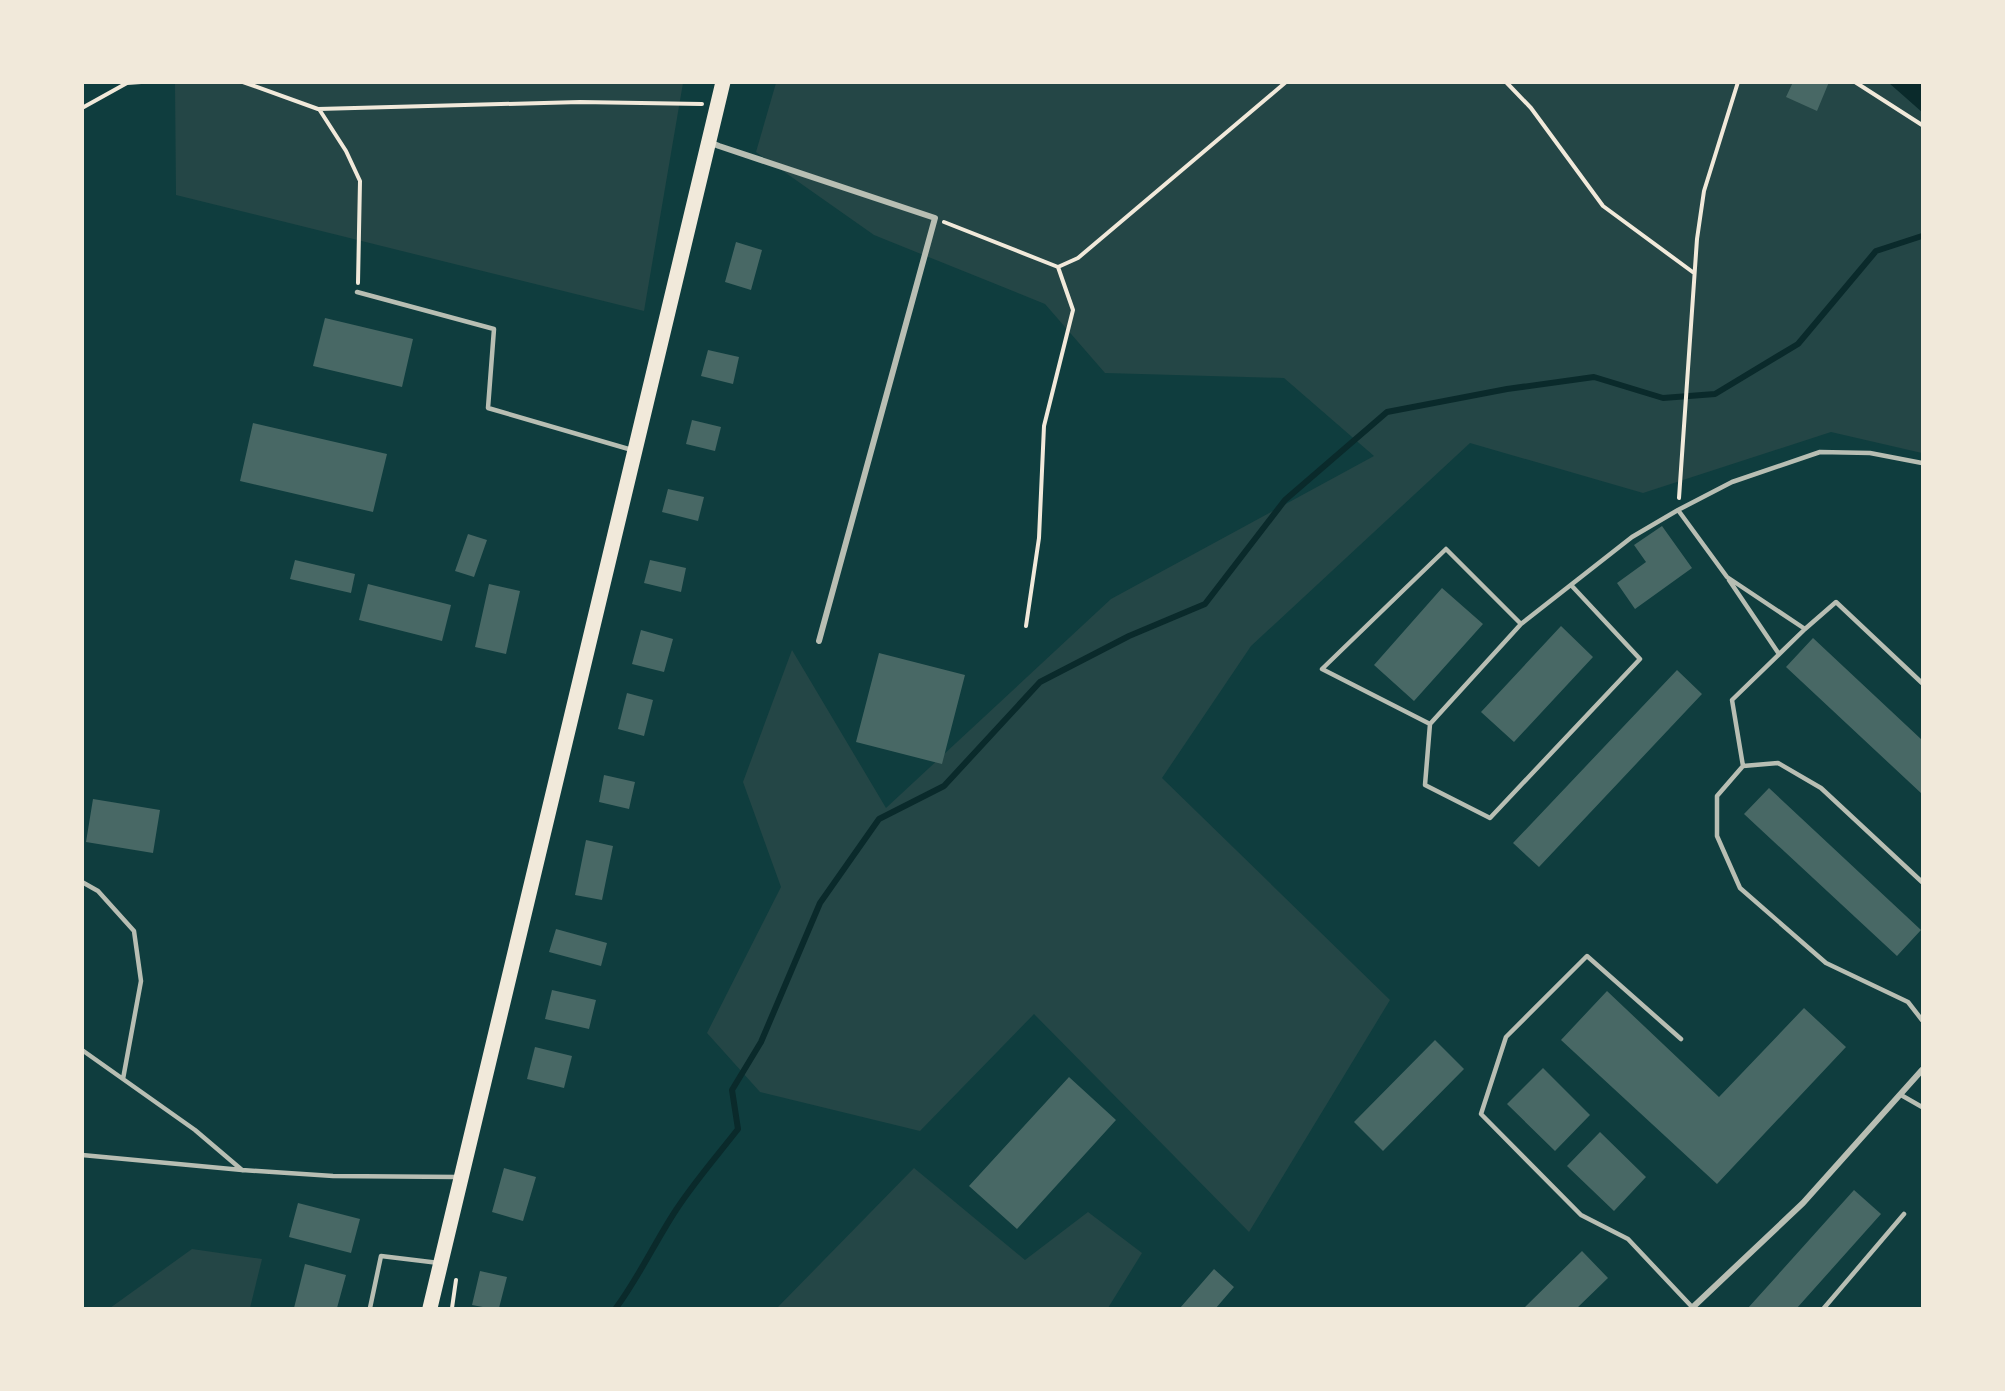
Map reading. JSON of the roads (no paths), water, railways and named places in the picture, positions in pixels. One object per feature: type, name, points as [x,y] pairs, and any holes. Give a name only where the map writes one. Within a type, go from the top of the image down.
[{"type":"main road","points":[[430,1308],[723,82]]},
{"type":"street","points":[[709,141],[935,218],[819,641]]},
{"type":"street","points":[[1692,1308],[1803,1203],[1923,1070]]},
{"type":"lane","points":[[357,292],[494,329],[488,408],[634,451]]},
{"type":"lane","points":[[1571,585],[1640,659],[1490,818],[1425,785],[1430,724],[1521,624],[1632,537],[1732,482],[1820,452],[1870,453],[1923,463]]},
{"type":"lane","points":[[1678,510],[1779,654]]},
{"type":"lane","points":[[1430,724],[1322,669],[1446,549],[1521,624]]},
{"type":"lane","points":[[1727,577],[1804,629]]},
{"type":"lane","points":[[1743,766],[1732,700],[1804,629],[1836,602],[1923,683]]},
{"type":"lane","points":[[1923,882],[1821,788],[1778,763],[1743,766],[1717,796],[1717,836],[1740,888],[1826,963],[1908,1002],[1923,1020]]},
{"type":"lane","points":[[82,882],[98,891],[134,931],[141,981],[123,1079]]},
{"type":"lane","points":[[1681,1039],[1587,956],[1506,1037],[1481,1114],[1581,1215],[1628,1239],[1692,1308]]},
{"type":"lane","points":[[82,1050],[195,1130],[242,1170]]},
{"type":"lane","points":[[1900,1095],[1923,1107]]},
{"type":"lane","points":[[82,1155],[333,1176],[461,1177]]},
{"type":"lane","points":[[1824,1308],[1904,1214]]},
{"type":"lane","points":[[370,1308],[381,1256],[441,1263]]},
{"type":"waterway","points":[[616,1308],[683,1199],[738,1129],[732,1090],[761,1042],[820,903],[879,819],[944,786],[1040,682],[1129,636],[1205,604],[1285,500],[1387,412],[1507,389],[1594,377],[1663,398],[1715,394],[1798,344],[1876,251],[1922,236]]}]
